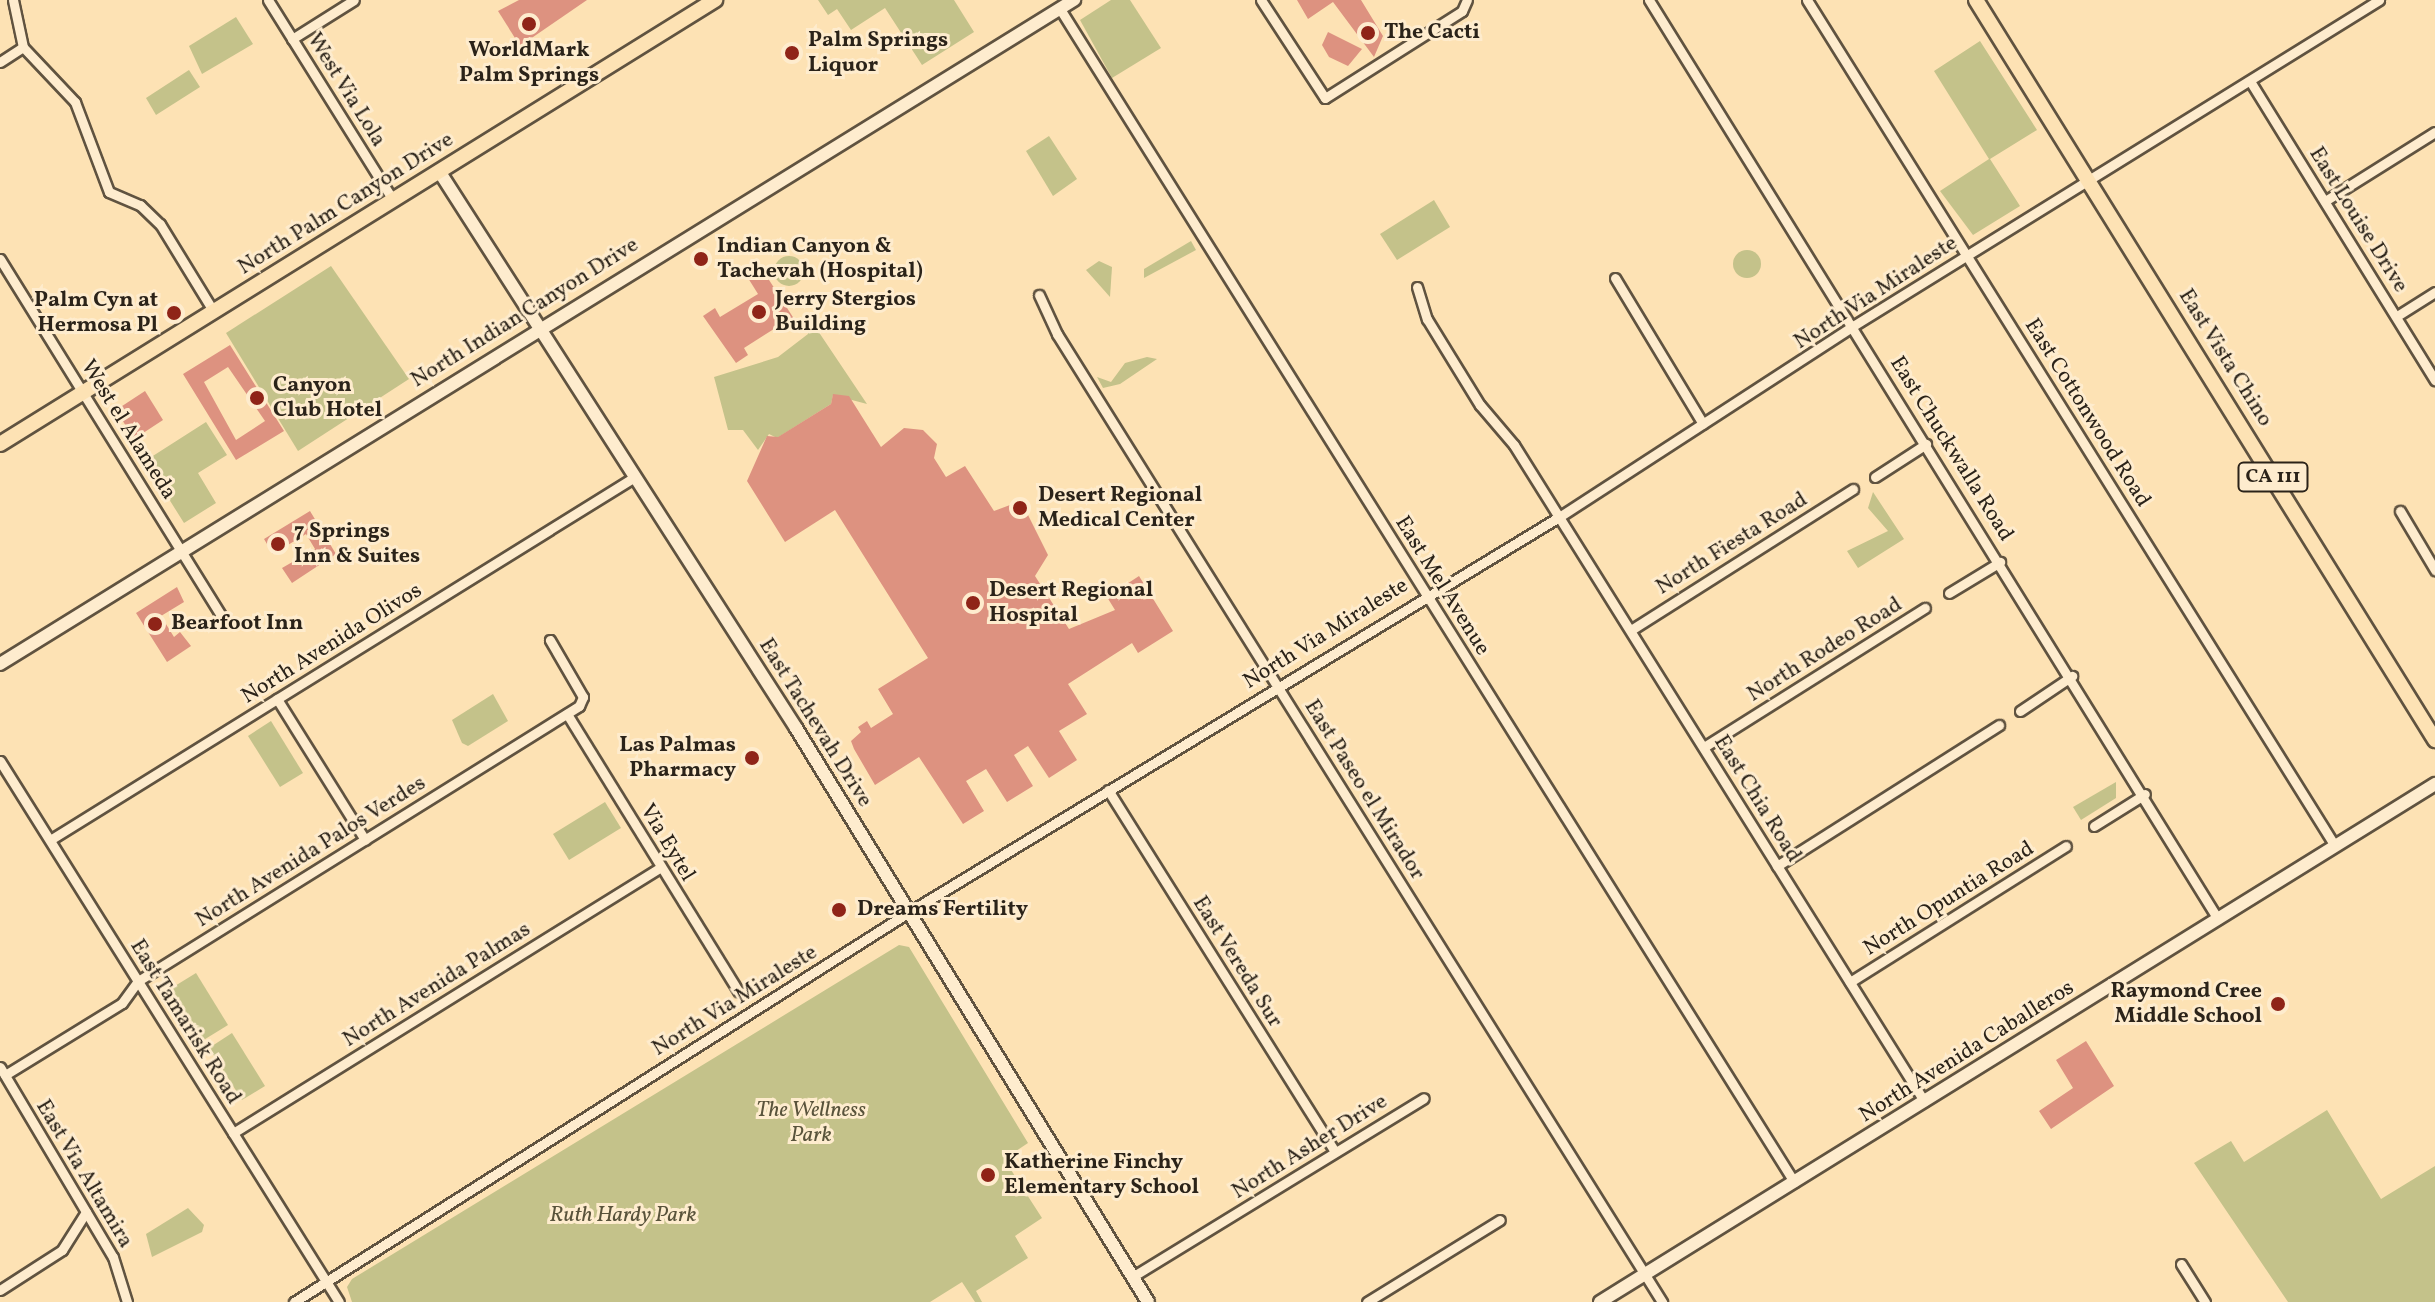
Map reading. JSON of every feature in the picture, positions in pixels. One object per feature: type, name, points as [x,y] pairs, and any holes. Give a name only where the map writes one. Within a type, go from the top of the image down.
[{"type":"main road","name":"North Palm Canyon Drive","points":[[0,444],[715,0]]},
{"type":"main road","name":"East Vista Chino","points":[[1976,0],[2435,740]]},
{"type":"street","points":[[13,0],[23,47],[75,102],[109,192],[140,205],[160,224],[214,312]]},
{"type":"street","name":"West Via Lola","points":[[268,0],[393,200]]},
{"type":"street","points":[[292,39],[354,0]]},
{"type":"street","name":"North Indian Canyon Drive","points":[[0,664],[539,327],[1074,0]]},
{"type":"street","points":[[1261,0],[1325,98],[1467,3]]},
{"type":"street","name":"East Chuckwalla Road","points":[[1649,0],[2072,676],[2218,919]]},
{"type":"street","name":"East Cottonwood Road","points":[[1807,0],[2335,846]]},
{"type":"street","name":"North Via Miraleste","points":[[294,1302],[909,912],[1425,593],[1559,517],[1853,326],[2379,0]]},
{"type":"street","name":"East Mel Avenue","points":[[1060,9],[1794,1182]]},
{"type":"street","points":[[0,62],[23,47]]},
{"type":"street","name":"East Louise Drive","points":[[2250,81],[2435,380]]},
{"type":"street","points":[[2325,201],[2435,132]]},
{"type":"street","name":"East Tachevah Drive","points":[[439,171],[909,912],[1148,1302]]},
{"type":"street","name":"West el Alameda","points":[[0,259],[224,620]]},
{"type":"street","points":[[1615,278],[1703,424]]},
{"type":"street","name":"East Chia Road","points":[[1417,287],[1442,343],[1631,630],[1924,1101]]},
{"type":"street","points":[[2397,316],[2435,292]]},
{"type":"street","name":"East Paseo el Mirador","points":[[1039,295],[1057,334],[1662,1302]]},
{"type":"street","points":[[1875,477],[1926,444]]},
{"type":"street","name":"North Avenida Olivos","points":[[50,840],[633,478]]},
{"type":"street","name":"North Fiesta Road","points":[[1631,630],[1853,489]]},
{"type":"street","points":[[2400,511],[2433,562]]},
{"type":"street","points":[[1949,593],[2000,562]]},
{"type":"street","name":"North Rodeo Road","points":[[1704,747],[1925,608]]},
{"type":"street","points":[[550,640],[583,697],[567,714]]},
{"type":"street","points":[[2020,711],[2072,676]]},
{"type":"street","points":[[277,699],[365,840]]},
{"type":"street","name":"North Avenida Palos Verdes","points":[[2,1071],[122,1003],[138,981],[567,714]]},
{"type":"street","name":"Via Eytel","points":[[567,714],[738,991]]},
{"type":"street","points":[[1777,866],[1999,725]]},
{"type":"street","name":"East Tamarisk Road","points":[[0,761],[339,1302]]},
{"type":"street","name":"North Avenida Caballeros","points":[[1600,1302],[2435,784]]},
{"type":"street","name":"East Vereda Sur","points":[[1108,790],[1335,1152]]},
{"type":"street","points":[[2094,826],[2145,794]]},
{"type":"street","name":"North Opuntia Road","points":[[1850,982],[2066,846]]},
{"type":"street","name":"North Avenida Palmas","points":[[233,1133],[661,867]]},
{"type":"street","name":"East Via Altamira","points":[[2,1071],[126,1283],[127,1302]]},
{"type":"street","name":"North Asher Drive","points":[[1132,1277],[1424,1098]]},
{"type":"street","points":[[0,1290],[62,1250],[86,1212]]},
{"type":"street","points":[[1367,1302],[1500,1220]]},
{"type":"street","points":[[2181,1264],[2205,1302]]},
{"type":"green space","points":[[818,0],[954,0],[974,32],[922,65],[885,8],[851,30],[837,9],[828,15]]},
{"type":"green space","points":[[1111,0],[1130,0],[1161,48],[1112,78],[1080,20]]},
{"type":"green space","points":[[236,17],[253,44],[202,74],[189,46]]},
{"type":"green space","points":[[1980,41],[2037,130],[1990,159],[2020,206],[1973,235],[1940,191],[1989,159],[1934,71]]},
{"type":"green space","points":[[189,70],[200,87],[156,115],[146,98]]},
{"type":"green space","points":[[1049,136],[1077,179],[1053,196],[1026,151]]},
{"type":"green space","points":[[1434,200],[1450,227],[1397,260],[1380,234]]},
{"type":"green space","points":[[1191,241],[1196,250],[1144,278],[1144,269]]},
{"type":"green space","points":[[1747,250],[1757,254],[1761,264],[1757,274],[1747,278],[1737,274],[1733,264],[1737,254]]},
{"type":"green space","points":[[789,256],[795,257],[803,265],[803,277],[795,285],[789,286],[783,285],[775,277],[774,271],[775,265],[783,257]]},
{"type":"green space","points":[[1099,261],[1112,267],[1110,297],[1086,270]]},
{"type":"green space","points":[[331,266],[409,379],[298,451],[226,333]]},
{"type":"green space","points":[[810,319],[867,404],[833,395],[831,404],[777,438],[769,434],[758,450],[743,430],[728,430],[714,377],[778,357],[808,334]]},
{"type":"green space","points":[[1147,357],[1157,359],[1120,384],[1103,388],[1097,377],[1111,382],[1125,363]]},
{"type":"green space","points":[[206,422],[227,455],[198,473],[216,503],[184,523],[145,461]]},
{"type":"green space","points":[[1873,492],[1904,539],[1858,568],[1847,551],[1888,531],[1868,508]]},
{"type":"green space","points":[[493,694],[508,721],[468,746],[462,743],[452,720]]},
{"type":"green space","points":[[271,721],[303,773],[280,787],[248,736]]},
{"type":"green space","points":[[2116,782],[2116,798],[2081,820],[2073,807]]},
{"type":"green space","points":[[605,802],[621,828],[569,860],[553,834]]},
{"type":"green space","points":[[899,945],[909,947],[1028,1143],[1004,1159],[1042,1218],[1015,1236],[1028,1258],[976,1291],[982,1302],[975,1302],[962,1282],[930,1302],[352,1302],[347,1287],[352,1279]]},
{"type":"green space","points":[[196,973],[228,1025],[202,1041],[170,989]]},
{"type":"green space","points":[[232,1033],[265,1086],[242,1100],[209,1048]]},
{"type":"green space","points":[[2327,1110],[2381,1199],[2435,1166],[2435,1302],[2288,1302],[2194,1163],[2231,1141],[2244,1162]]},
{"type":"green space","points":[[188,1208],[204,1225],[202,1232],[152,1257],[146,1234]]},
{"type":"building","name":"WorldMark Palm Springs","points":[[519,0],[587,0],[520,46],[498,11]]},
{"type":"building","points":[[1297,0],[1361,0],[1383,36],[1374,57],[1333,2],[1308,19]]},
{"type":"building","points":[[1328,32],[1362,49],[1348,66],[1329,57],[1322,45]]},
{"type":"building","name":"Jerry Stergios Building","points":[[762,269],[798,325],[790,330],[785,322],[744,348],[748,355],[736,363],[703,316],[715,308],[720,317],[758,294],[748,278]]},
{"type":"building","name":"Canyon Club Hotel","points":[[230,345],[284,431],[236,460],[183,374]],"holes":[[[228,367],[265,421],[236,440],[204,382]]]},
{"type":"building","points":[[145,391],[163,420],[134,439],[116,410]]},
{"type":"building","name":"Desert Regional Hospital","points":[[833,394],[849,396],[881,447],[904,428],[923,430],[937,444],[934,458],[946,477],[965,466],[994,511],[1021,501],[1048,555],[1035,576],[1069,629],[1115,610],[1107,597],[1139,576],[1173,631],[1138,653],[1132,643],[1068,684],[1087,714],[1059,731],[1077,760],[1049,778],[1028,746],[1014,755],[1033,786],[1007,802],[986,769],[966,781],[984,811],[963,824],[919,757],[875,785],[854,749],[851,741],[861,732],[858,727],[867,721],[871,728],[893,714],[878,689],[928,658],[835,510],[785,542],[747,481],[767,436],[778,437],[831,404]]},
{"type":"building","name":"7 Springs Inn & Suites","points":[[310,511],[336,554],[292,583],[282,568],[315,549],[306,534],[273,554],[264,539]]},
{"type":"building","name":"Bearfoot Inn","points":[[177,587],[184,602],[161,616],[174,637],[180,632],[191,646],[167,662],[136,613]]},
{"type":"building","points":[[2086,1041],[2114,1086],[2051,1129],[2039,1111],[2073,1088],[2056,1060]]},
{"type":"place","name":"WorldMark Palm Springs","points":[[529,24]]},
{"type":"place","name":"The Cacti","points":[[1368,33]]},
{"type":"place","name":"Palm Springs Liquor","points":[[792,53]]},
{"type":"place","name":"Indian Canyon & Tachevah (Hospital)","points":[[701,259]]},
{"type":"place","name":"Jerry Stergios Building","points":[[759,312]]},
{"type":"place","name":"Palm Cyn at Hermosa Pl","points":[[174,313]]},
{"type":"place","name":"Canyon Club Hotel","points":[[257,398]]},
{"type":"place","name":"Desert Regional Medical Center","points":[[1020,508]]},
{"type":"place","name":"7 Springs Inn & Suites","points":[[278,544]]},
{"type":"place","name":"Desert Regional Hospital","points":[[973,603]]},
{"type":"place","name":"Bearfoot Inn","points":[[155,624]]},
{"type":"place","name":"Las Palmas Pharmacy","points":[[752,758]]},
{"type":"place","name":"Dreams Fertility","points":[[839,910]]},
{"type":"place","name":"Raymond Cree Middle School","points":[[2278,1004]]},
{"type":"place","name":"Katherine Finchy Elementary School","points":[[988,1175]]},
{"type":"park label","name":"The Wellness Park","points":[[811,1122]]},
{"type":"park label","name":"Ruth Hardy Park","points":[[623,1216]]}]
